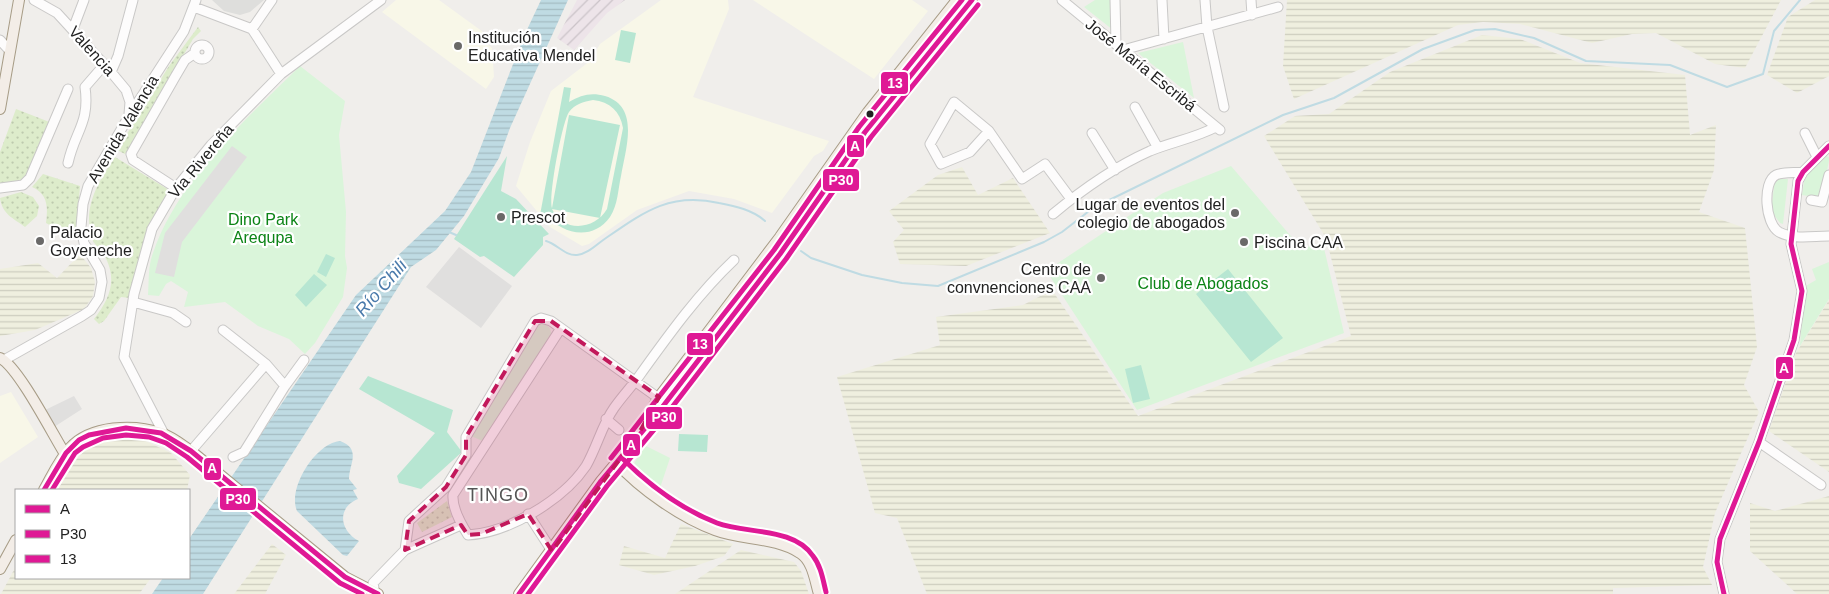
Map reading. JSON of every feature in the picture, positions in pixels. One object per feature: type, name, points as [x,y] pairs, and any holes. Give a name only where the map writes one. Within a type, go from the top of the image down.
[{"type":"main road","points":[[0,109],[18,0]]},
{"type":"main road","points":[[786,237],[868,112],[957,0]]},
{"type":"main road","points":[[519,594],[662,400],[865,132],[972,0]]},
{"type":"main road","points":[[2,359],[22,382],[65,454]]},
{"type":"main road","points":[[45,489],[65,454],[79,440],[111,429],[138,427],[164,434],[191,451],[345,577],[376,594]]},
{"type":"main road","points":[[617,463],[636,482],[688,518],[715,530],[786,546],[802,554],[812,569],[819,594]]},
{"type":"main road","points":[[0,569],[15,542]]},
{"type":"street","name":"Valencia","points":[[34,0],[57,13],[108,68],[126,90],[130,102],[129,116]]},
{"type":"street","points":[[73,29],[84,0]]},
{"type":"street","points":[[68,163],[72,142],[84,124],[88,106],[85,87],[108,68],[118,56],[133,0]]},
{"type":"street","points":[[252,29],[272,0]]},
{"type":"street","name":"Via Rivereña","points":[[164,434],[124,357],[133,302],[152,229],[176,188],[211,145],[281,74],[381,0]]},
{"type":"street","name":"José María Escribá","points":[[1062,0],[1218,128],[1158,148]]},
{"type":"street","points":[[1115,0],[1120,47],[1164,38],[1278,7]]},
{"type":"street","points":[[1162,0],[1164,38]]},
{"type":"street","points":[[1205,0],[1207,27],[1224,107]]},
{"type":"street","points":[[1251,0],[1252,15]]},
{"type":"street","points":[[195,3],[252,29],[281,74]]},
{"type":"street","name":"Avenida Valencia","points":[[2,359],[82,316],[91,310],[98,298],[102,282],[100,270],[84,243],[81,227],[82,204],[88,186],[129,116],[184,31],[195,3]]},
{"type":"street","points":[[0,40],[10,51]]},
{"type":"street","points":[[176,188],[133,160],[131,154],[180,69],[186,60],[195,53]]},
{"type":"street","points":[[0,188],[22,185],[30,178],[68,89]]},
{"type":"street","points":[[989,132],[970,152],[941,164],[930,144],[954,102],[989,132],[1022,180],[1045,164],[1071,199]]},
{"type":"street","points":[[1053,214],[1092,183],[1158,148],[1135,107]]},
{"type":"street","points":[[1092,133],[1115,170]]},
{"type":"street","points":[[1805,133],[1817,158]]},
{"type":"street","points":[[1724,594],[1718,572],[1717,550],[1760,442],[1791,350],[1802,291],[1792,257],[1791,237],[1798,181],[1803,172],[1829,146]]},
{"type":"street","points":[[1803,172],[1775,175],[1770,181],[1766,210],[1771,223],[1777,231],[1791,237],[1829,236]]},
{"type":"street","points":[[1811,200],[1822,202],[1829,175]]},
{"type":"street","points":[[561,328],[453,495],[461,525],[468,535],[496,531],[558,496],[572,483],[586,465],[606,419],[634,380],[640,375],[705,290],[734,260]]},
{"type":"street","points":[[133,302],[173,312],[186,322]]},
{"type":"street","points":[[404,550],[409,521],[446,487],[466,455],[466,437],[526,330],[535,321],[541,318],[551,321],[662,400]]},
{"type":"street","points":[[223,330],[266,364],[285,386]]},
{"type":"street","points":[[233,457],[244,452],[285,386],[304,360]]},
{"type":"street","points":[[191,451],[266,364]]},
{"type":"street","points":[[606,419],[620,430]]},
{"type":"street","points":[[1760,442],[1821,485]]},
{"type":"street","points":[[466,450],[480,456]]},
{"type":"street","points":[[446,487],[453,495]]},
{"type":"street","points":[[528,514],[552,551]]},
{"type":"street","points":[[376,594],[373,583],[404,550],[461,525]]},
{"type":"highlighted area","points":[[535,321],[551,321],[659,397],[639,433],[552,551],[528,514],[481,534],[468,535],[461,525],[405,550],[409,521],[446,487],[466,455],[466,437]]},
{"type":"shaded area","points":[[212,0],[264,0],[250,12],[240,15],[224,11]]},
{"type":"shaded area","name":"Institución Educativa Mendel","points":[[396,0],[439,0],[490,37],[486,43],[492,48],[494,77],[486,89],[382,12]]},
{"type":"shaded area","points":[[577,0],[625,0],[607,13],[574,50],[557,38]]},
{"type":"shaded area","points":[[661,0],[728,0],[729,9],[693,97],[829,141],[823,151],[814,156],[772,213],[734,199],[689,191],[637,210],[589,244],[582,246],[550,227],[516,186],[530,142],[551,91],[590,61],[600,44]]},
{"type":"shaded area","points":[[753,0],[912,0],[928,11],[874,79]]},
{"type":"shaded area","points":[[232,146],[247,157],[182,242],[174,277],[155,273],[165,233]]},
{"type":"shaded area","points":[[459,247],[512,286],[481,328],[426,287]]},
{"type":"shaded area","points":[[11,392],[38,437],[0,463],[0,396]]},
{"type":"shaded area","points":[[74,396],[82,409],[54,427],[43,411]]},
{"type":"green space","points":[[1095,0],[1111,0],[1113,30],[1084,7]]},
{"type":"green space","points":[[1287,0],[1781,0],[1745,68],[1715,64],[1656,33],[1632,34],[1592,43],[1520,24],[1483,22],[1458,25],[1294,99],[1283,66]]},
{"type":"green space","points":[[1815,0],[1829,0],[1829,76],[1797,93],[1767,75],[1788,17]]},
{"type":"green space","points":[[198,27],[201,31],[193,39],[125,154],[117,150],[169,66]]},
{"type":"green space","points":[[621,30],[636,33],[630,63],[615,60]]},
{"type":"green space","points":[[1482,35],[1520,39],[1580,63],[1685,75],[1690,135],[1716,125],[1714,170],[1699,212],[1745,228],[1757,347],[1744,385],[1759,412],[1715,513],[1703,567],[1712,585],[1613,588],[1613,594],[927,594],[897,518],[875,513],[837,377],[940,345],[936,317],[1023,305],[1052,290],[1138,416],[1351,336],[1326,238],[1264,136],[1295,116],[1329,114],[1390,72]]},
{"type":"green space","points":[[1183,42],[1194,98],[1138,53]]},
{"type":"green space","name":"Dino Park Arequpa","points":[[300,66],[345,101],[339,135],[346,212],[345,256],[347,268],[343,297],[315,343],[305,354],[289,339],[258,326],[225,302],[184,307],[188,292],[171,281],[166,284],[159,296],[148,295],[151,258],[164,226],[179,200],[196,176],[236,129]]},
{"type":"green space","points":[[564,87],[571,88],[569,102],[591,94],[605,96],[616,102],[623,109],[627,119],[628,130],[615,207],[610,217],[595,230],[578,232],[560,227],[546,214],[544,219],[540,215]],"holes":[[[593,100],[599,101],[613,108],[622,122],[623,128],[607,209],[600,217],[620,125],[569,115],[552,208],[551,201],[556,160],[569,112],[577,105]],[[552,209],[599,218],[587,225],[571,225],[557,217]]]},
{"type":"green space","points":[[16,109],[52,123],[24,180],[0,183],[0,152]]},
{"type":"green space","name":"Prescot","points":[[507,156],[501,191],[516,199],[549,234],[543,237],[543,245],[514,277],[484,256],[480,257],[454,239]]},
{"type":"green space","points":[[1826,156],[1829,157],[1829,161],[1821,198],[1802,195],[1805,177]]},
{"type":"green space","points":[[115,157],[169,190],[148,229],[130,298],[121,297],[104,321],[99,324],[94,319],[105,303],[111,279],[108,262],[93,240],[89,227],[89,216],[98,185]]},
{"type":"green space","name":"Club de Abogados","points":[[1231,166],[1301,248],[1323,244],[1344,333],[1137,410],[1051,278],[1049,269],[1163,193]]},
{"type":"green space","points":[[962,167],[978,195],[1013,178],[1050,233],[966,266],[900,264],[893,242],[904,230],[889,211],[938,175]]},
{"type":"green space","points":[[43,174],[80,186],[76,237],[73,238],[46,223],[46,202],[41,193],[32,187]]},
{"type":"green space","points":[[1775,179],[1788,179],[1783,224],[1780,223],[1771,211]]},
{"type":"green space","points":[[21,192],[33,197],[39,206],[37,216],[25,227],[6,212],[0,198]]},
{"type":"green space","points":[[80,254],[91,268],[95,282],[93,296],[84,309],[35,330],[0,336],[0,269],[38,263],[57,278]]},
{"type":"green space","points":[[326,254],[335,258],[326,277],[317,272]]},
{"type":"green space","points":[[1829,262],[1829,299],[1800,346],[1804,287],[1816,280],[1812,269]]},
{"type":"green space","points":[[1228,269],[1283,338],[1251,362],[1196,294]]},
{"type":"green space","points":[[314,274],[327,285],[306,307],[295,295]]},
{"type":"green space","points":[[1829,300],[1829,472],[1769,431],[1796,353]]},
{"type":"green space","points":[[542,324],[549,327],[551,335],[485,442],[471,436],[537,326]]},
{"type":"green space","points":[[1141,365],[1150,399],[1133,403],[1125,369]]},
{"type":"green space","points":[[368,376],[453,410],[447,432],[462,452],[421,489],[399,483],[397,476],[435,433],[359,389]]},
{"type":"green space","points":[[679,434],[708,435],[707,452],[678,451]]},
{"type":"green space","points":[[114,436],[137,437],[171,453],[190,475],[187,489],[58,489],[70,466],[89,446]]},
{"type":"green space","points":[[644,445],[670,458],[660,488],[632,468]]},
{"type":"green space","points":[[1829,496],[1829,594],[1797,594],[1750,551],[1750,503],[1775,511]]},
{"type":"green space","points":[[447,501],[452,517],[422,532],[417,523]]},
{"type":"green space","points":[[681,524],[733,544],[724,556],[695,566],[654,575],[619,565],[624,546],[665,558]]},
{"type":"green space","points":[[272,544],[286,555],[265,594],[234,594]]},
{"type":"green space","points":[[741,550],[794,562],[801,571],[809,594],[675,594]]},
{"type":"green space","points":[[15,568],[15,579],[150,579],[139,594],[1,594]]},
{"type":"water","name":"Río Chili","points":[[541,0],[568,0],[510,128],[499,158],[464,216],[436,250],[411,267],[203,594],[152,594],[162,579],[190,579],[190,538],[356,295],[445,211],[471,172],[524,36]]},
{"type":"water","points":[[340,441],[347,444],[353,453],[349,479],[357,489],[353,490],[358,499],[346,508],[344,514],[345,526],[353,537],[359,541],[347,556],[343,555],[297,511],[295,501],[300,479],[313,458],[331,444]]},
{"type":"waterway","points":[[801,251],[811,258],[862,275],[902,283],[938,286],[1044,242],[1062,232],[1093,208],[1283,115],[1334,98],[1423,49],[1475,30],[1495,29],[1534,38],[1586,61],[1670,65],[1727,87],[1763,74],[1774,31],[1800,0]]},
{"type":"waterway","points":[[546,241],[569,254],[581,254],[589,251],[646,212],[672,202],[687,200],[702,200],[737,207],[749,211],[765,221]]},
{"type":"waterway","points":[[449,232],[456,235]]},
{"type":"transit line","name":"13","points":[[611,458],[774,250],[859,127],[962,0]]},
{"type":"transit line","name":"A","points":[[519,594],[601,481],[657,414],[780,254],[865,132],[972,0]]},
{"type":"transit line","name":"P30","points":[[528,594],[607,486],[663,419],[786,259],[871,137],[978,5]]},
{"type":"transit line","name":"A","points":[[1724,594],[1717,562],[1720,539],[1759,442],[1794,340],[1802,291],[1791,244],[1798,181],[1803,172],[1829,146]]},
{"type":"transit line","name":"A","points":[[45,489],[66,453],[79,440],[89,435],[126,428],[161,433],[191,451],[345,577],[378,594]]},
{"type":"transit line","name":"P30","points":[[53,489],[75,453],[83,447],[103,438],[126,435],[149,437],[166,443],[187,457],[340,583],[362,594]]},
{"type":"transit line","name":"13","points":[[622,458],[643,478],[691,511],[717,523],[782,536],[794,540],[805,547],[818,564],[826,592]]},
{"type":"place","name":"Institución Educativa Mendel","points":[[458,46]]},
{"type":"place","name":"Lugar de eventos del colegio de abogados","points":[[1235,213]]},
{"type":"place","name":"Prescot","points":[[501,217]]},
{"type":"place","name":"Palacio Goyeneche","points":[[40,241]]},
{"type":"place","name":"Piscina CAA","points":[[1244,242]]},
{"type":"place","name":"Centro de convnenciones CAA","points":[[1101,278]]},
{"type":"district","name":"TINGO","points":[[498,495]]}]
